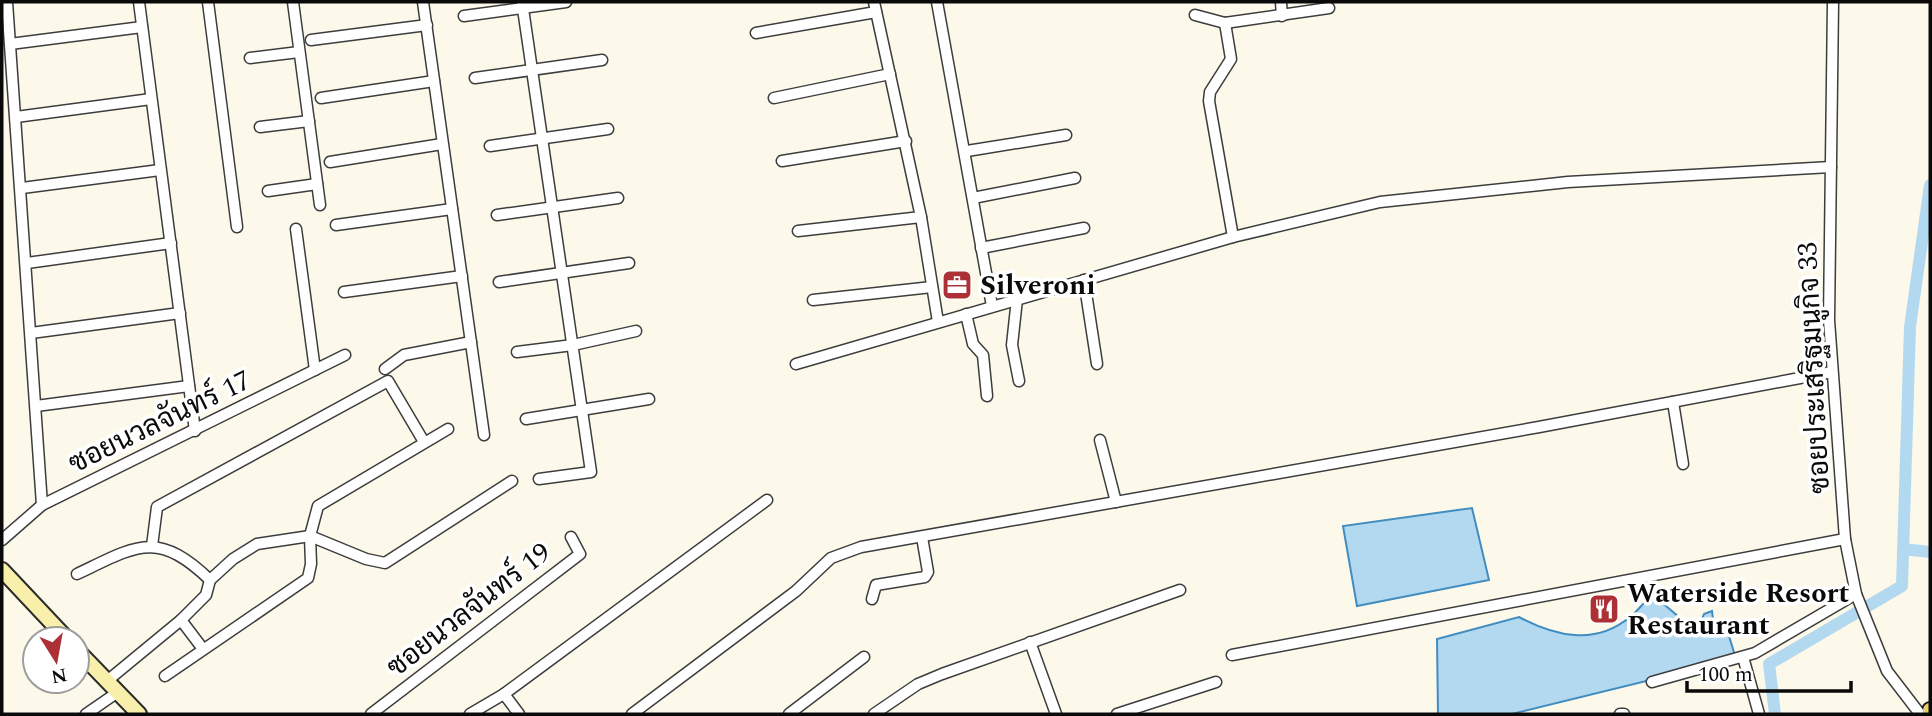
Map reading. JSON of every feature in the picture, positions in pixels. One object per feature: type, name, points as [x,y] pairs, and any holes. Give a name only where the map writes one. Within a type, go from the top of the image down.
[{"type":"main road","points":[[2,570],[7,584],[52,625]]},
{"type":"main road","points":[[91,664],[139,714]]},
{"type":"street","points":[[7,2],[42,505]]},
{"type":"street","points":[[139,2],[195,431]]},
{"type":"street","points":[[208,2],[237,227]]},
{"type":"street","points":[[293,2],[320,205]]},
{"type":"street","points":[[423,2],[484,435]]},
{"type":"street","points":[[464,16],[523,5],[566,2]]},
{"type":"street","points":[[937,2],[967,151],[992,306]]},
{"type":"street","points":[[1281,2],[1282,16]]},
{"type":"street","name":"ซอยประเสริฐมนูกิจ 33","points":[[1833,2],[1829,320],[1845,539],[1856,594],[1886,671],[1920,714]]},
{"type":"street","points":[[523,5],[591,472],[539,479]]},
{"type":"street","points":[[756,33],[875,7],[906,141],[938,322]]},
{"type":"street","points":[[1195,15],[1225,23],[1329,8]]},
{"type":"street","points":[[1225,23],[1231,59],[1210,92],[1209,101],[1233,237]]},
{"type":"street","points":[[311,40],[427,25]]},
{"type":"street","points":[[10,44],[142,27]]},
{"type":"street","points":[[250,58],[299,52]]},
{"type":"street","points":[[475,78],[602,60]]},
{"type":"street","points":[[774,98],[890,74]]},
{"type":"street","points":[[321,98],[434,81]]},
{"type":"street","points":[[16,117],[151,99]]},
{"type":"street","points":[[260,127],[309,121]]},
{"type":"street","points":[[491,146],[608,129]]},
{"type":"street","points":[[967,151],[1066,135]]},
{"type":"street","points":[[782,162],[906,141]]},
{"type":"street","points":[[330,162],[442,144]]},
{"type":"street","points":[[796,364],[1233,237],[1380,202],[1568,182],[1831,167]]},
{"type":"street","points":[[22,188],[160,170]]},
{"type":"street","points":[[973,198],[1075,178]]},
{"type":"street","points":[[268,191],[317,184]]},
{"type":"street","points":[[497,215],[618,198]]},
{"type":"street","points":[[336,225],[452,209]]},
{"type":"street","points":[[798,231],[921,217]]},
{"type":"street","points":[[981,248],[1084,228]]},
{"type":"street","points":[[296,229],[315,370]]},
{"type":"street","points":[[27,263],[171,243]]},
{"type":"street","points":[[499,282],[629,263]]},
{"type":"street","points":[[344,292],[462,276]]},
{"type":"street","points":[[1084,280],[1097,364]]},
{"type":"street","points":[[813,300],[932,287]]},
{"type":"street","points":[[1017,299],[1012,345],[1019,381]]},
{"type":"street","points":[[31,333],[180,313]]},
{"type":"street","points":[[966,314],[973,344],[983,355],[987,396]]},
{"type":"street","points":[[517,352],[573,345],[636,331]]},
{"type":"street","points":[[385,369],[404,355],[471,342]]},
{"type":"street","name":"ซอยนวลจันทร์ 17","points":[[2,540],[42,505],[345,355]]},
{"type":"street","points":[[632,714],[796,591],[831,558],[861,547],[1832,372]]},
{"type":"street","points":[[152,546],[157,507],[388,381],[424,442]]},
{"type":"street","points":[[36,406],[189,386]]},
{"type":"street","points":[[526,419],[649,399]]},
{"type":"street","points":[[1673,402],[1684,464]]},
{"type":"street","points":[[165,676],[308,579],[311,564],[310,536],[318,506],[448,429]]},
{"type":"street","points":[[1100,440],[1116,502]]},
{"type":"street","points":[[107,681],[181,620],[206,595],[210,580],[233,559],[257,544],[297,535],[310,536],[366,559],[385,562],[512,481]]},
{"type":"street","points":[[470,714],[504,694],[767,500]]},
{"type":"street","name":"ซอยนวลจันทร์ 19","points":[[371,714],[580,554],[571,537]]},
{"type":"street","points":[[872,598],[876,585],[925,576],[928,572],[922,537]]},
{"type":"street","points":[[1232,655],[1845,539]]},
{"type":"street","points":[[76,574],[130,549],[152,546],[166,548],[188,559],[210,580]]},
{"type":"street","points":[[874,714],[918,684],[1180,590]]},
{"type":"street","points":[[1652,682],[1743,657],[1856,594]]},
{"type":"street","points":[[181,620],[203,649]]},
{"type":"street","points":[[1030,642],[1056,714]]},
{"type":"street","points":[[789,714],[864,657]]},
{"type":"street","points":[[1743,657],[1759,714]]},
{"type":"street","points":[[1117,714],[1216,682]]},
{"type":"street","points":[[86,714],[118,692]]},
{"type":"street","points":[[504,694],[519,714]]},
{"type":"water","points":[[1472,508],[1489,580],[1357,606],[1343,526]]},
{"type":"water","points":[[1653,595],[1692,628],[1700,624],[1704,614],[1712,611],[1713,619],[1726,626],[1736,659],[1512,714],[1438,714],[1437,639],[1519,617],[1561,633],[1589,635],[1617,626]]},
{"type":"waterway","points":[[1775,714],[1769,664],[1902,586],[1910,327],[1930,185]]},
{"type":"waterway","points":[[1903,549],[1930,552]]},
{"type":"place","name":"Silveroni","points":[[957,285]]},
{"type":"place","name":"Waterside Resort Restaurant","points":[[1604,609]]}]
